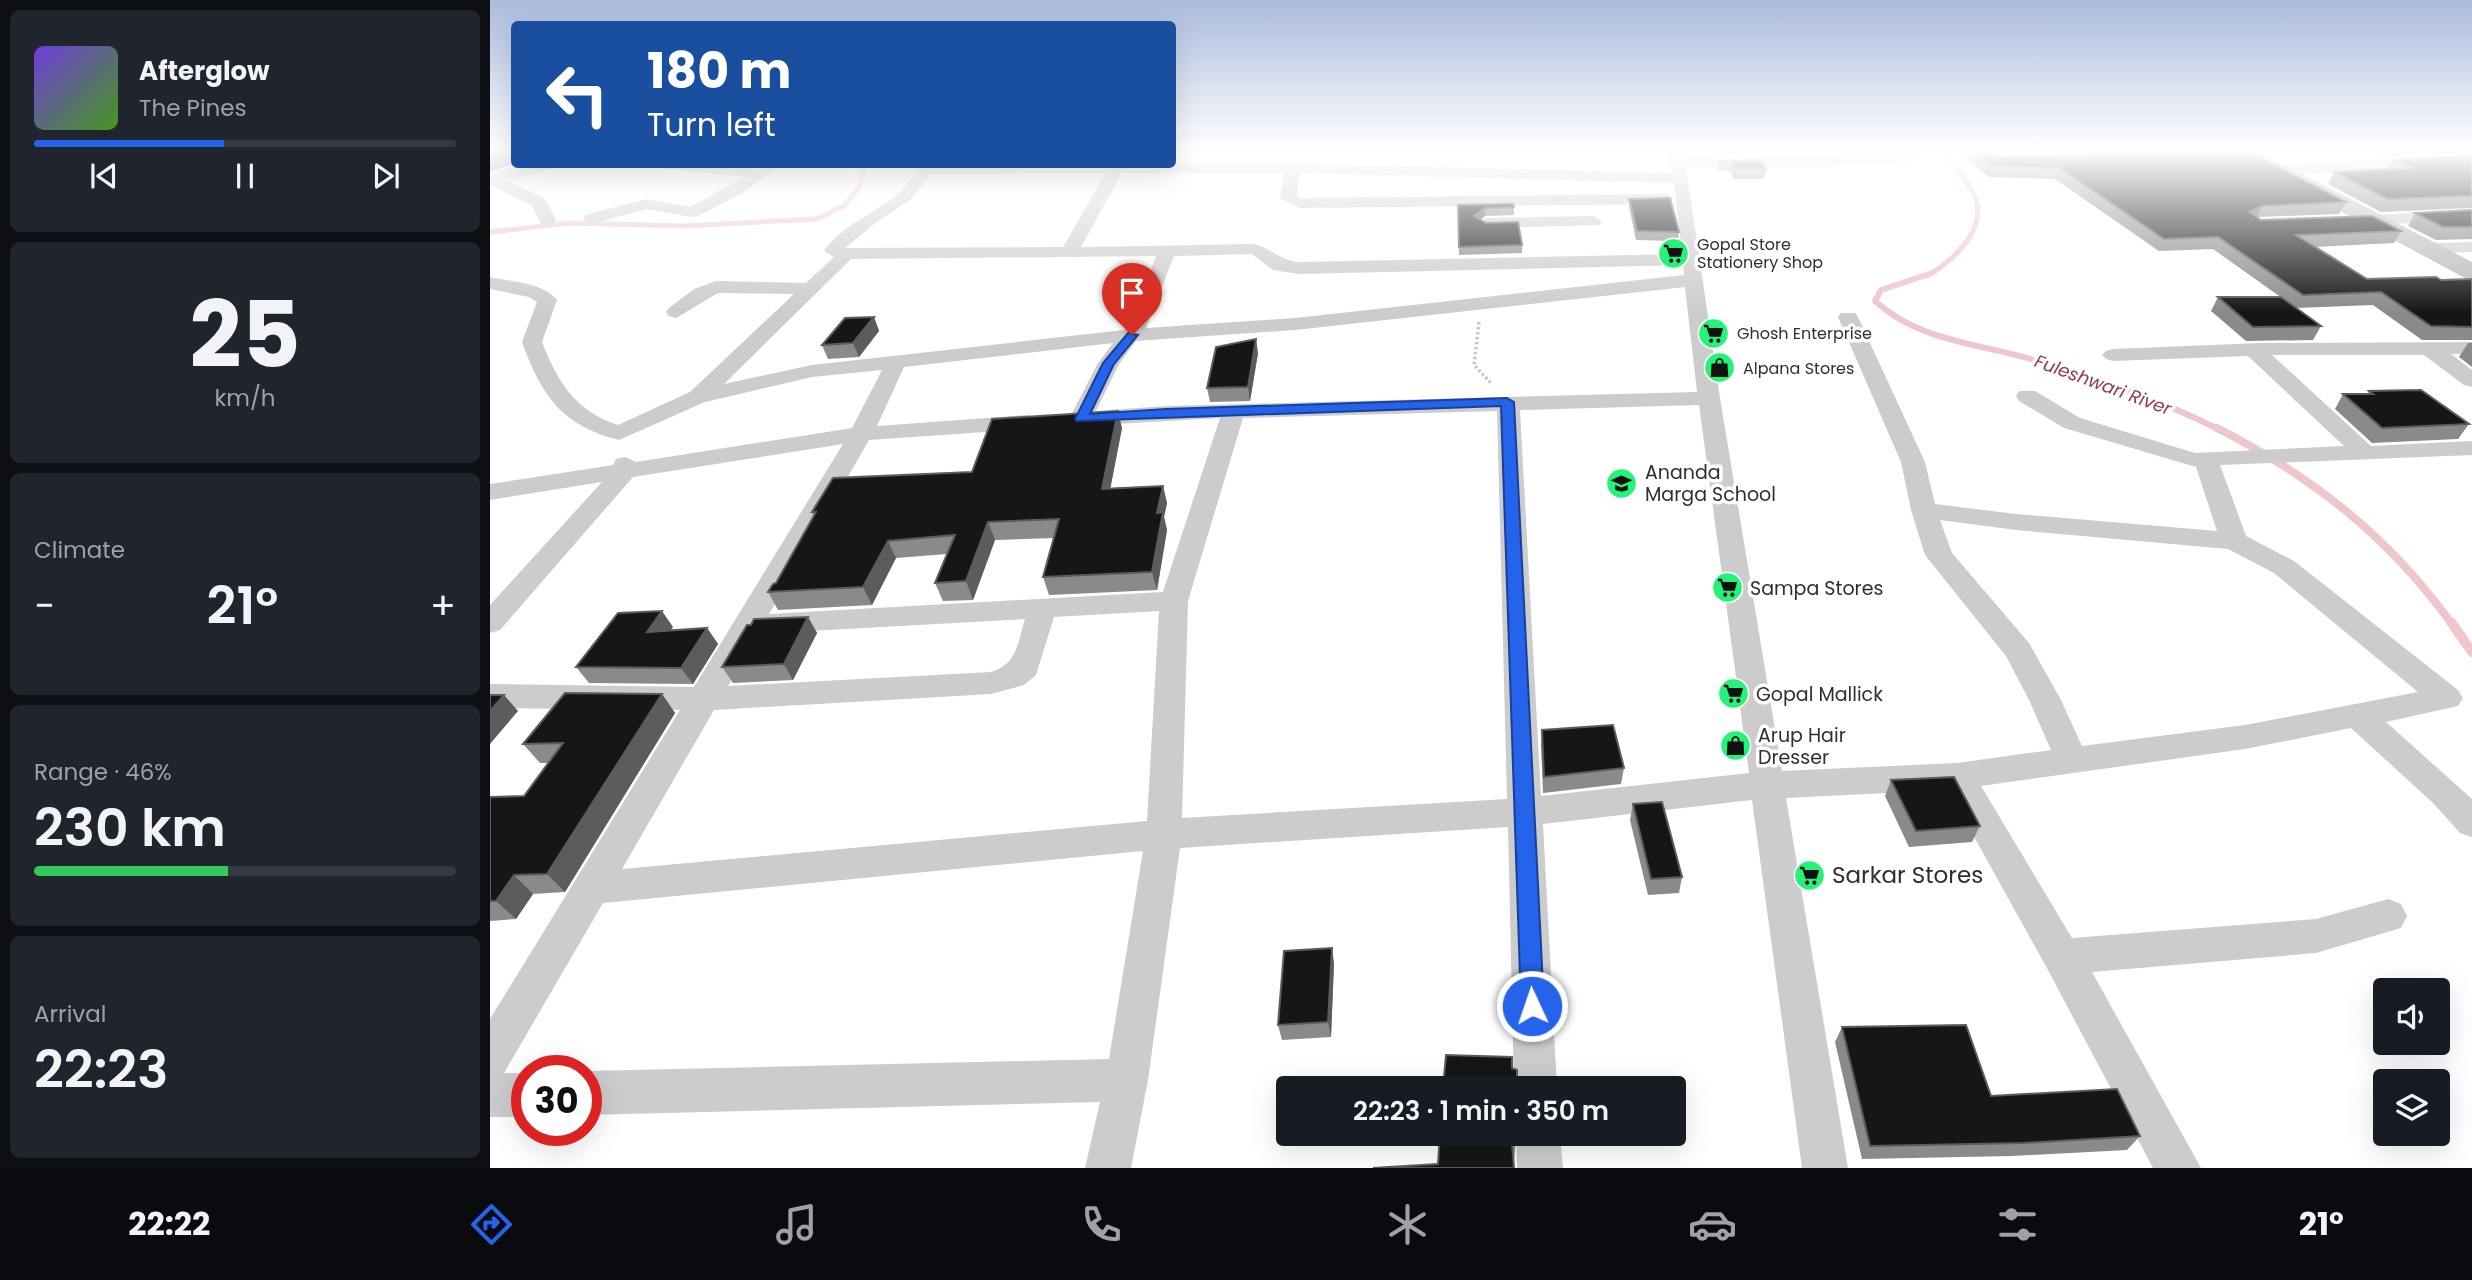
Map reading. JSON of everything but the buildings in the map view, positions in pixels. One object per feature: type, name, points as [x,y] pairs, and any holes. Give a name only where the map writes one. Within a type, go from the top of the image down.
[{"type":"main road","points":[[2346,205],[2428,248],[2470,263]]},
{"type":"street","points":[[539,205],[547,220]]},
{"type":"street","points":[[592,219],[644,205]]},
{"type":"street","points":[[649,205],[692,212],[709,205]]},
{"type":"street","points":[[893,205],[850,233],[833,251],[846,254],[981,255],[1070,251],[1259,250],[1280,265],[1299,268],[1486,243],[1597,236],[1692,270]]},
{"type":"street","points":[[1070,251],[1096,205]]},
{"type":"street","points":[[1486,205],[1486,243]]},
{"type":"street","points":[[1683,205],[1709,398],[1825,1168]]},
{"type":"street","points":[[2335,222],[2472,215]]},
{"type":"street","points":[[1486,243],[1597,236]]},
{"type":"street","points":[[1081,419],[1109,363],[1141,321],[1167,250]]},
{"type":"street","points":[[698,397],[846,254]]},
{"type":"street","points":[[490,282],[536,292],[547,300],[532,342],[536,354],[559,395],[573,410],[583,419],[620,433],[698,397],[812,371],[1132,335],[1295,324],[1481,304],[1692,270]]},
{"type":"street","points":[[676,312],[701,293],[716,287],[810,289]]},
{"type":"street","points":[[1848,317],[1913,462],[1924,510],[1939,555],[1998,624],[2030,669],[2071,759]]},
{"type":"street","points":[[2429,348],[2472,380]]},
{"type":"street","points":[[2113,355],[2255,352],[2261,349],[2472,348]]},
{"type":"street","points":[[2255,352],[2365,453]]},
{"type":"street","points":[[490,1058],[861,434],[896,362]]},
{"type":"street","points":[[2026,396],[2072,423],[2194,460],[2472,448]]},
{"type":"street","points":[[490,492],[861,434],[1234,411],[1709,398]]},
{"type":"street","points":[[1507,402],[1535,1076]]},
{"type":"street","points":[[1108,1168],[1127,1080],[1164,834],[1174,601],[1234,411]]},
{"type":"street","points":[[620,433],[626,470]]},
{"type":"street","points":[[2206,461],[2234,541]]},
{"type":"street","points":[[490,623],[626,470]]},
{"type":"street","points":[[593,888],[1164,834],[1524,812],[1767,785],[1957,776],[2245,737],[2448,698],[2284,567],[2234,541],[2016,522],[1924,510]]},
{"type":"street","points":[[750,624],[1174,601]]},
{"type":"street","points":[[490,696],[705,699],[991,683],[1013,677],[1025,667],[1042,609]]},
{"type":"street","points":[[2357,715],[2445,793],[2472,823]]},
{"type":"street","points":[[1957,776],[2062,957],[2178,1168]]},
{"type":"street","points":[[2062,957],[2316,936],[2388,916]]},
{"type":"street","points":[[602,1093],[1127,1080]]},
{"type":"street","points":[[490,1096],[511,1095]]},
{"type":"street","points":[[1539,1146],[1540,1168]]},
{"type":"path","points":[[1481,304],[1474,365],[1507,402]]},
{"type":"waterway","points":[[490,232],[568,223],[683,226],[816,219],[845,205]]},
{"type":"waterway","name":"Fuleshwari River","points":[[1931,273],[1960,250],[1968,239],[1978,216],[1977,205]]},
{"type":"waterway","name":"Fuleshwari River","points":[[1931,273],[1881,290],[1875,301],[1892,315],[1930,333],[2013,354],[2105,383],[2175,409],[2220,430]]},
{"type":"waterway","name":"Fuleshwari River","points":[[2217,428],[2285,467],[2346,511],[2402,563],[2452,624]]},
{"type":"waterway","name":"Fuleshwari River","points":[[2451,622],[2472,652]]},
{"type":"place","name":"Gopal Store Stationery Shop","points":[[1674,253]]},
{"type":"place","name":"Ghosh Enterprise","points":[[1714,333]]},
{"type":"place","name":"Alpana Stores","points":[[1720,368]]},
{"type":"place","name":"Ananda Marga School","points":[[1622,483]]},
{"type":"place","name":"Sampa Stores","points":[[1727,588]]},
{"type":"place","name":"Gopal Mallick","points":[[1733,694]]},
{"type":"place","name":"Arup Hair Dresser","points":[[1735,746]]},
{"type":"place","name":"Sarkar Stores","points":[[1809,875]]},
{"type":"route","points":[[1132,335],[1109,363],[1081,419],[1166,413],[1507,402],[1532,1006]]}]
